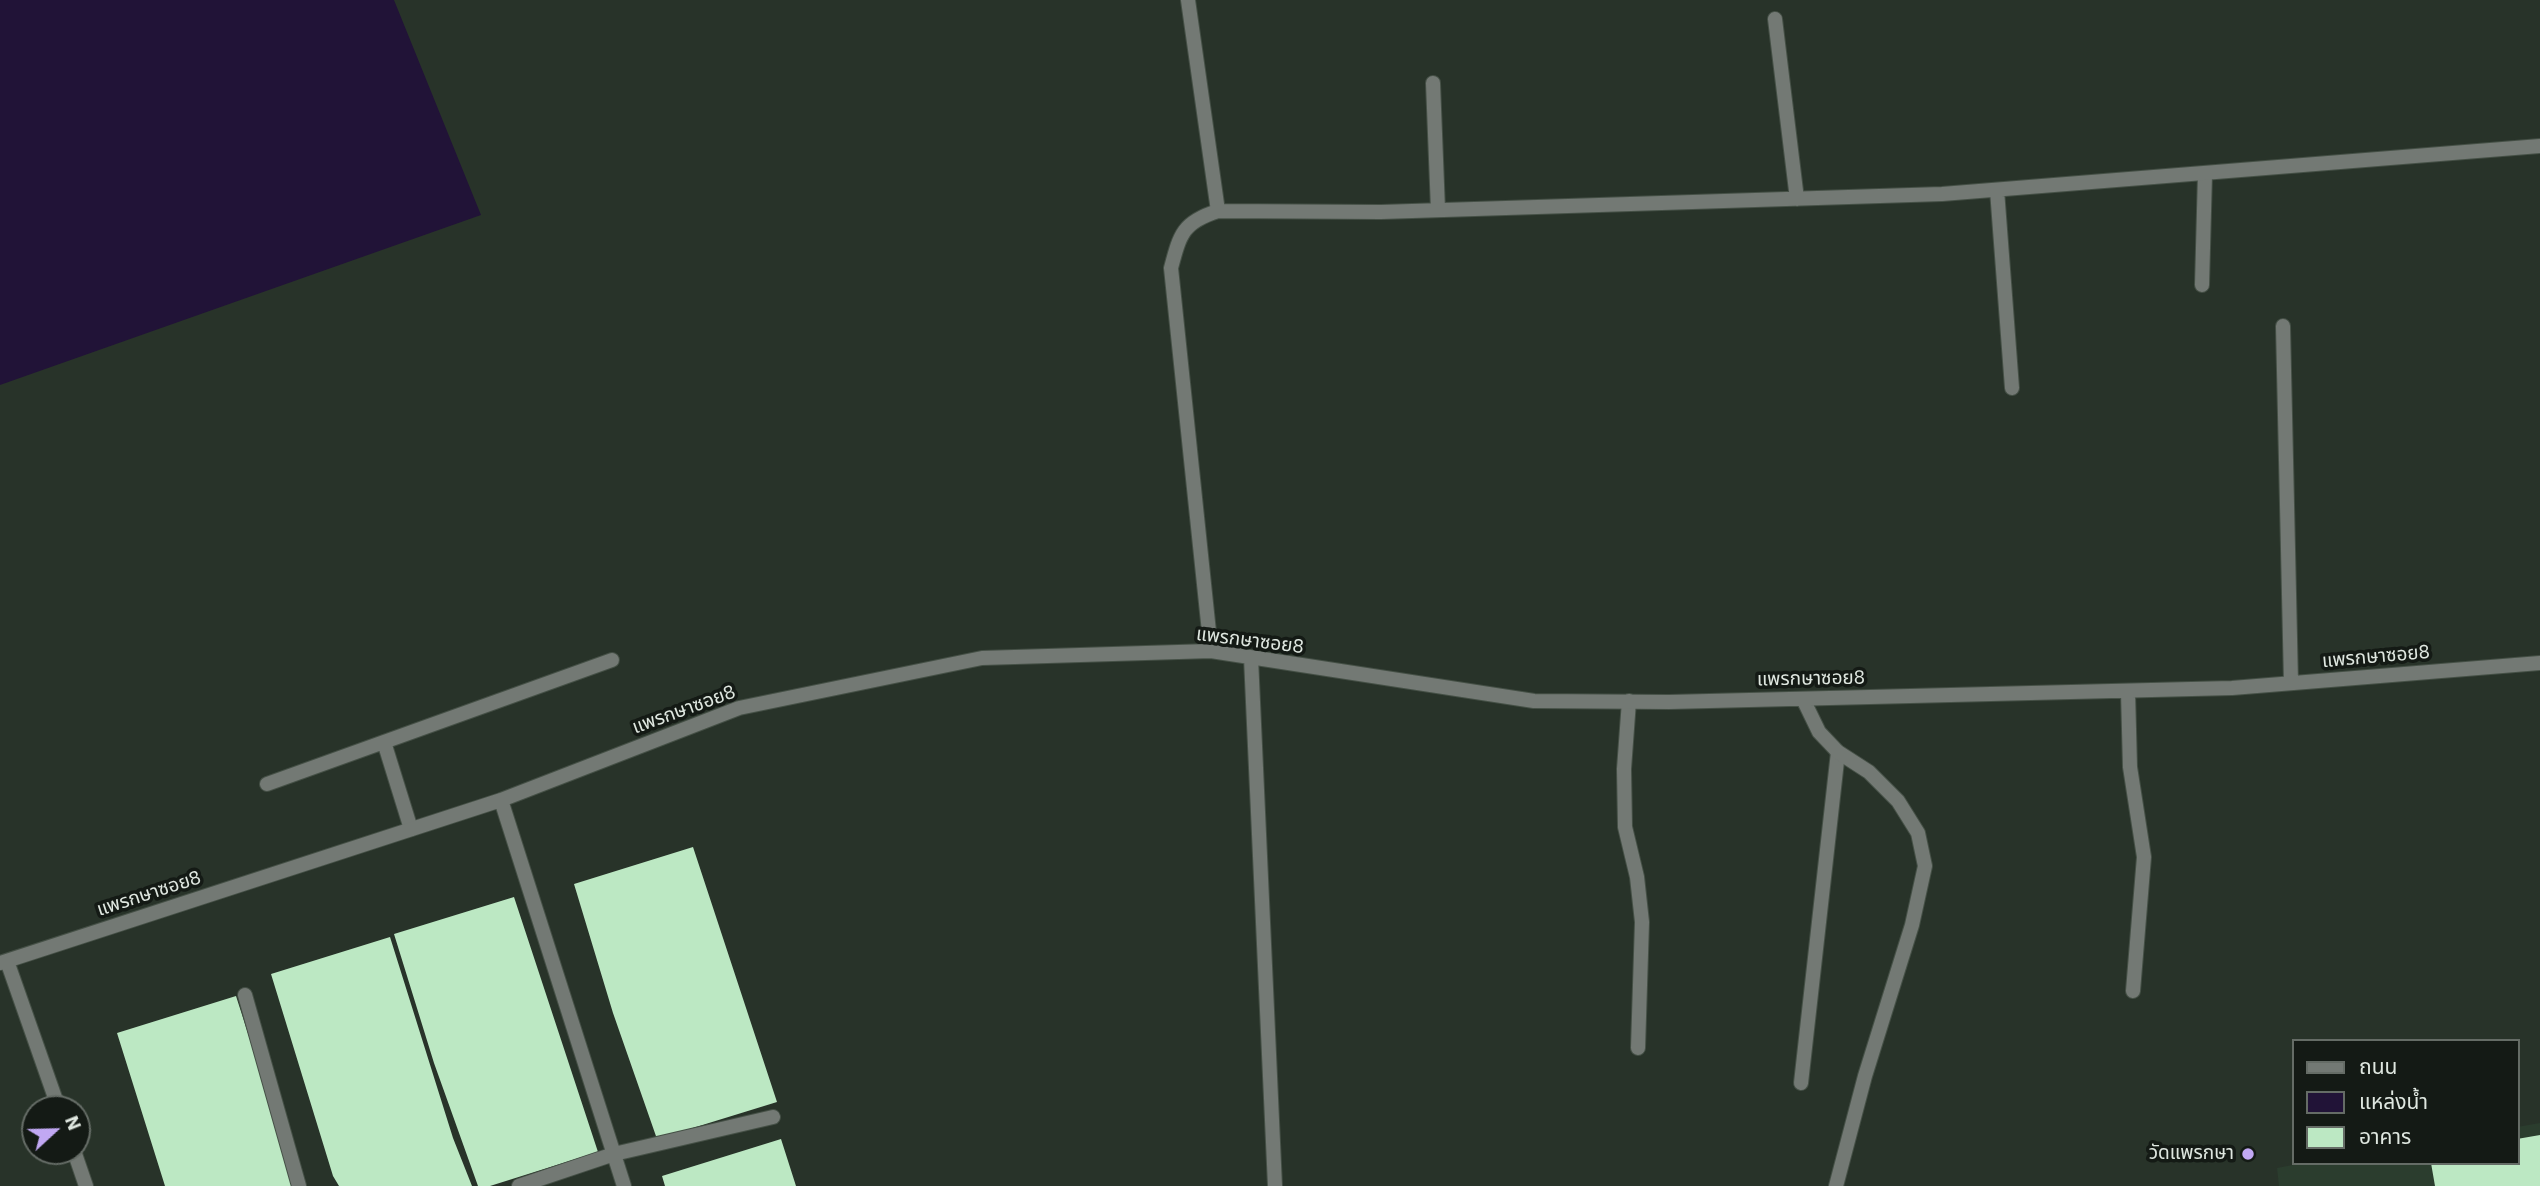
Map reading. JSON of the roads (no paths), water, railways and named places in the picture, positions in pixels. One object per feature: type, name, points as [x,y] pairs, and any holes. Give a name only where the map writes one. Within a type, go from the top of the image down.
[{"type":"street","points":[[1188,0],[1218,211]]},
{"type":"street","points":[[1775,19],[1797,199]]},
{"type":"street","points":[[1433,83],[1438,210]]},
{"type":"street","points":[[1211,651],[1171,268],[1181,236],[1190,222],[1218,211],[1438,210],[1997,190],[2540,146]]},
{"type":"street","points":[[2202,285],[2205,174]]},
{"type":"street","points":[[1997,190],[2011,388]]},
{"type":"street","points":[[2283,326],[2291,684]]},
{"type":"street","name":"แพรกษาซอย8","points":[[3,962],[501,800],[739,708],[982,658],[1211,651],[1534,701],[2128,692],[2291,684],[2540,663]]},
{"type":"street","points":[[1251,658],[1275,1186]]},
{"type":"street","points":[[267,784],[612,660]]},
{"type":"street","points":[[2128,692],[2130,767],[2144,857],[2133,991]]},
{"type":"street","points":[[1803,699],[1819,732],[1838,752],[1869,772],[1898,801],[1918,833],[1925,866],[1913,925],[1865,1076],[1836,1186]]},
{"type":"street","points":[[1629,701],[1624,769],[1625,827],[1637,877],[1642,922],[1639,1048]]},
{"type":"street","points":[[384,742],[411,829]]},
{"type":"street","points":[[1801,1083],[1838,752]]},
{"type":"street","points":[[501,800],[624,1186]]},
{"type":"street","points":[[3,962],[54,1095]]},
{"type":"street","points":[[245,995],[299,1186]]},
{"type":"street","points":[[519,1186],[614,1154],[773,1116]]},
{"type":"street","points":[[79,1165],[86,1186]]},
{"type":"water","points":[[0,0],[394,0],[481,215],[0,385]]},
{"type":"place","name":"วัดแพรกษา","points":[[2248,1154]]}]
